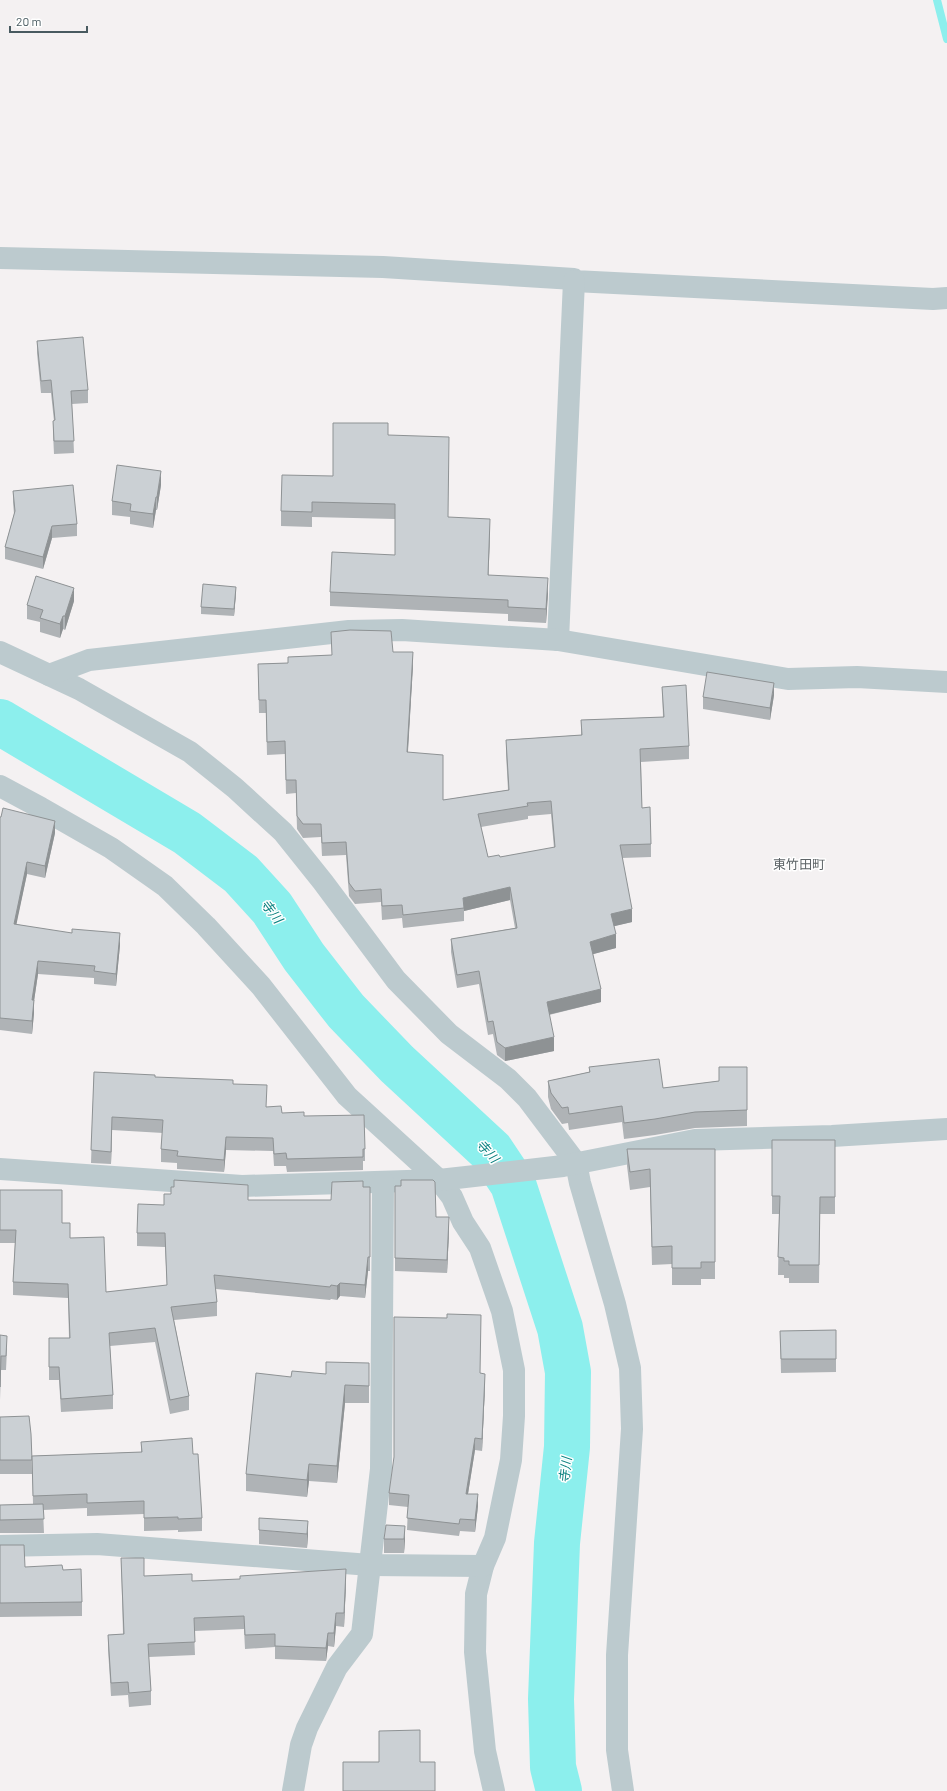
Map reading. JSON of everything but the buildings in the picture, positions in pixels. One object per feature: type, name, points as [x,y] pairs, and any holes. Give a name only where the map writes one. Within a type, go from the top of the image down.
[{"type":"street","points":[[0,258],[383,267],[574,279],[574,281],[933,299],[947,298]]},
{"type":"street","points":[[558,640],[574,281]]},
{"type":"street","points":[[49,675],[89,660],[349,631],[402,630],[558,640],[788,679],[857,677],[947,682]]},
{"type":"street","points":[[0,652],[79,689],[190,752],[235,788],[283,832],[323,882],[396,980],[449,1034],[508,1079],[527,1098],[580,1183],[615,1304],[630,1368],[632,1429],[617,1655],[617,1750],[623,1791]]},
{"type":"street","points":[[0,786],[111,848],[165,886],[206,926],[261,986],[347,1096],[445,1179],[463,1222],[480,1248],[502,1311],[514,1370],[514,1416],[511,1460],[495,1538],[483,1566],[476,1594],[475,1652],[485,1751],[494,1791]]},
{"type":"street","points":[[0,1169],[242,1186],[383,1182],[445,1179],[570,1165],[695,1140],[832,1136],[947,1128]]},
{"type":"street","points":[[293,1791],[301,1745],[307,1728],[336,1667],[362,1634],[380,1469],[383,1182]]},
{"type":"street","points":[[0,1546],[97,1544],[370,1565],[483,1566]]},
{"type":"waterway","points":[[937,0],[947,39]]},
{"type":"waterway","name":"寺川","points":[[0,722],[187,833],[241,874],[272,908],[304,957],[346,1011],[397,1064],[491,1151],[513,1184],[560,1328],[568,1372],[567,1447],[557,1543],[551,1699],[553,1767],[559,1791]]},
{"type":"district","name":"東竹田町","points":[[799,864]]}]
